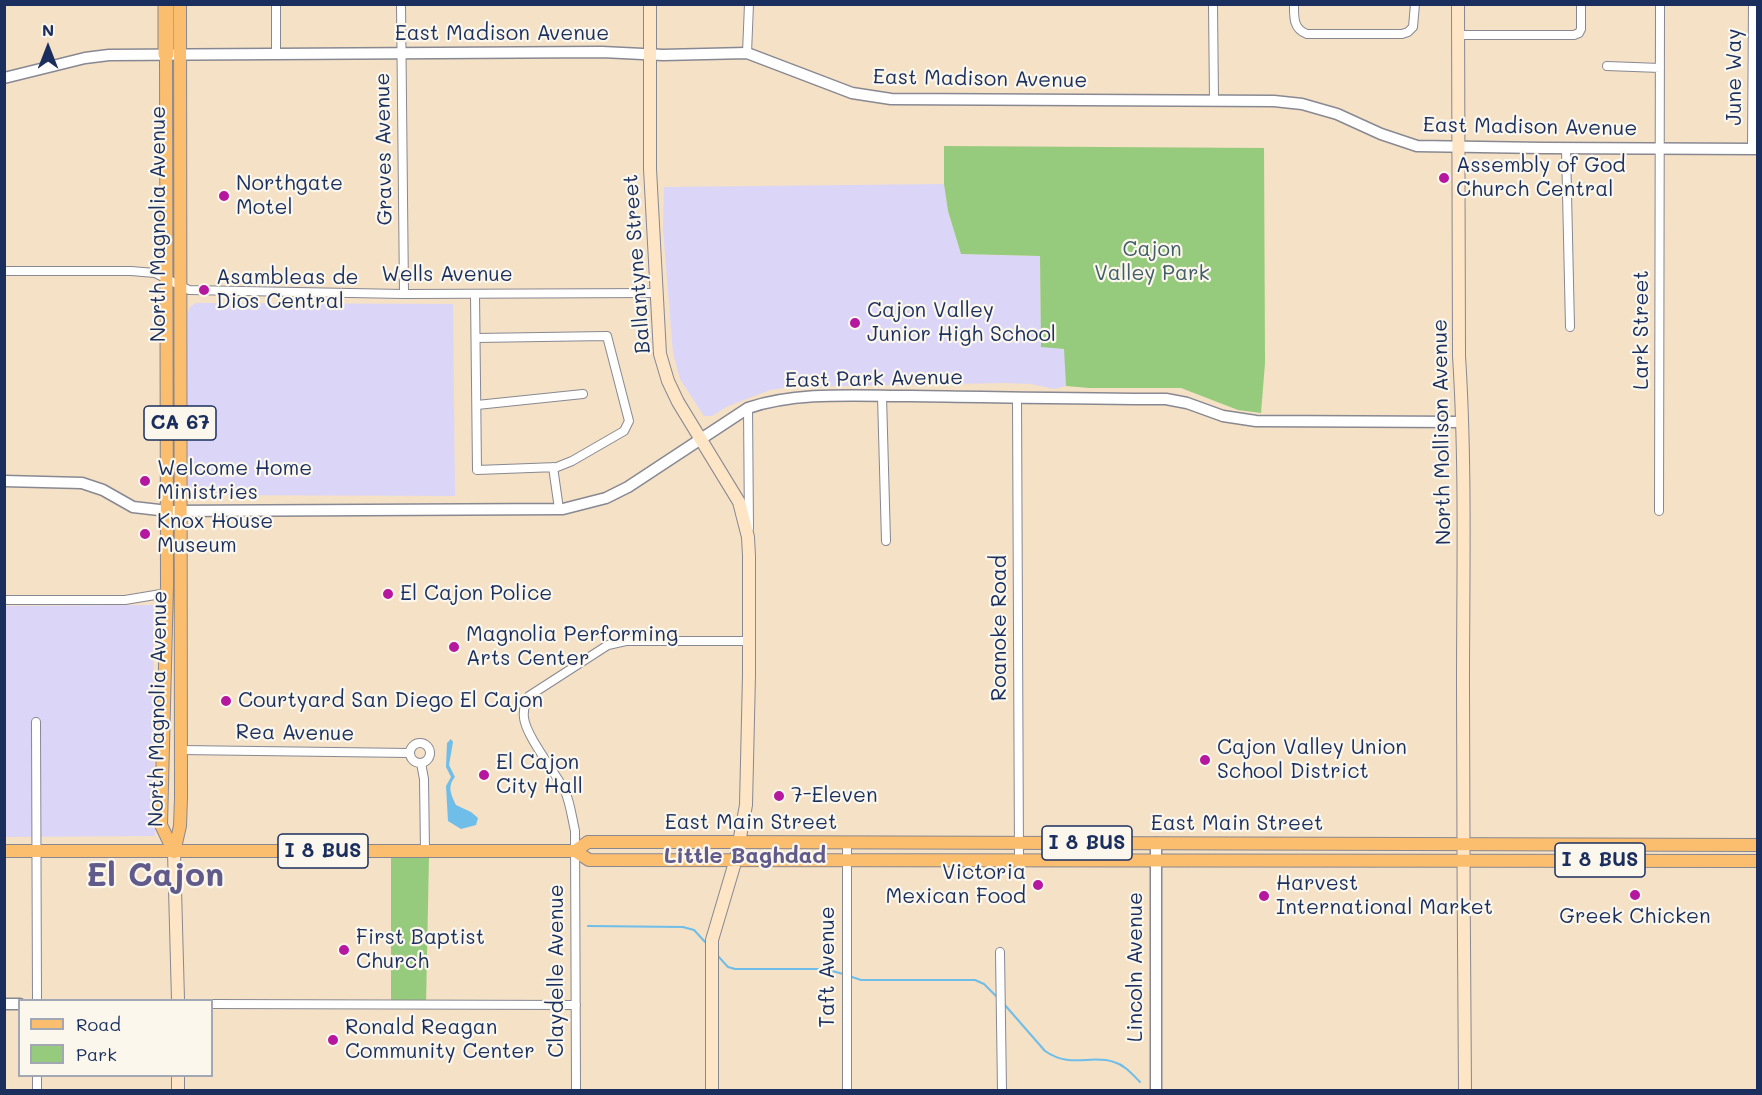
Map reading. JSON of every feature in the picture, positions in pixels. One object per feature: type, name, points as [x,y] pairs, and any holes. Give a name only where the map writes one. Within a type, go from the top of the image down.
[{"type":"highway","name":"North Magnolia Avenue","points":[[166,4],[173,54]]},
{"type":"main road","name":"North Magnolia Avenue","points":[[174,852],[180,826],[180,651],[168,280],[173,54],[180,4]]},
{"type":"main road","name":"Ballantyne Street","points":[[650,4],[650,169],[660,354],[668,381],[701,441],[739,502],[746,526],[749,556],[746,805],[736,859],[712,940],[712,1090]]},
{"type":"main road","name":"North Mollison Avenue","points":[[1458,4],[1465,1090]]},
{"type":"main road","name":"North Magnolia Avenue","points":[[173,54],[180,286],[174,511],[164,650],[161,825],[174,852]]},
{"type":"main road","points":[[164,650],[180,651]]},
{"type":"main road","points":[[163,729],[169,744],[181,750]]},
{"type":"main road","name":"East Main Street","points":[[575,851],[588,842],[1758,844]]},
{"type":"main road","points":[[1255,843],[1255,860]]},
{"type":"main road","name":"I 8 BUS","points":[[4,851],[174,852]]},
{"type":"main road","name":"East Main Street","points":[[174,852],[575,851],[589,860],[1758,861]]},
{"type":"main road","points":[[174,852],[178,999]]},
{"type":"street","points":[[276,4],[276,54]]},
{"type":"street","name":"Graves Avenue","points":[[401,4],[400,54],[404,117],[404,294]]},
{"type":"street","points":[[747,53],[749,4]]},
{"type":"street","points":[[1213,4],[1214,101]]},
{"type":"street","points":[[1294,4],[1294,22],[1297,28],[1307,34],[1402,34],[1413,27],[1415,4]]},
{"type":"street","points":[[1458,35],[1574,35],[1581,29],[1581,4]]},
{"type":"street","name":"Lark Street","points":[[1659,511],[1660,4]]},
{"type":"street","name":"June Way","points":[[1753,4],[1755,149]]},
{"type":"street","name":"East Madison Avenue","points":[[4,78],[85,58],[109,55],[602,52],[686,55],[747,53],[852,93],[891,99],[1274,101],[1302,104],[1337,114],[1380,134],[1417,146],[1755,149]]},
{"type":"street","points":[[1607,66],[1660,68]]},
{"type":"street","points":[[1566,148],[1570,327]]},
{"type":"street","name":"Wells Avenue","points":[[4,271],[155,273],[189,290],[404,294],[656,293]]},
{"type":"street","points":[[475,294],[477,470],[553,467],[572,461],[624,431],[629,421],[607,336],[476,338]]},
{"type":"street","points":[[477,405],[583,394]]},
{"type":"street","points":[[882,396],[886,541]]},
{"type":"street","name":"East Park Avenue","points":[[4,481],[82,483],[103,490],[133,507],[174,511],[559,509],[606,498],[628,487],[701,441],[748,408],[768,401],[789,398],[882,396],[1166,399],[1187,403],[1223,416],[1256,421],[1462,422]]},
{"type":"street","name":"Roanoke Road","points":[[1017,397],[1019,859]]},
{"type":"street","points":[[748,408],[749,556]]},
{"type":"street","points":[[553,467],[559,509]]},
{"type":"street","points":[[4,600],[125,600],[167,593]]},
{"type":"street","name":"Claydelle Avenue","points":[[576,1090],[575,831],[566,793],[531,735],[524,720],[524,705],[529,696],[608,645],[626,641],[749,641]]},
{"type":"street","points":[[36,722],[37,999]]},
{"type":"street","points":[[420,742],[430,751],[429,757],[421,763],[412,759],[410,753],[411,748],[420,742]]},
{"type":"street","name":"Rea Avenue","points":[[181,750],[410,753]]},
{"type":"street","points":[[421,763],[424,779],[424,851]]},
{"type":"street","name":"Taft Avenue","points":[[847,843],[847,1090]]},
{"type":"street","name":"Lincoln Avenue","points":[[1155,843],[1156,1090]]},
{"type":"street","points":[[1000,952],[1002,1090]]},
{"type":"street","points":[[213,1004],[576,1005]]},
{"type":"shaded area","name":"Cajon Valley Junior High School","points":[[944,184],[948,211],[961,254],[1040,256],[1041,346],[1065,349],[1066,386],[1054,389],[1031,384],[1004,383],[792,387],[770,390],[728,406],[712,416],[704,416],[680,379],[673,353],[663,229],[664,187]]},
{"type":"shaded area","points":[[196,303],[453,304],[455,496],[191,495],[188,490],[188,312],[190,307]]},
{"type":"shaded area","points":[[153,605],[155,836],[5,837],[4,606]]},
{"type":"green space","name":"Cajon Valley Park","points":[[944,146],[1264,148],[1265,363],[1261,413],[1238,410],[1181,388],[1066,386],[1064,349],[1041,347],[1040,256],[961,254],[948,211],[944,184]]},
{"type":"green space","points":[[391,855],[429,855],[426,1005],[391,1005]]},
{"type":"water","points":[[451,739],[453,742],[449,765],[455,777],[450,787],[451,794],[456,805],[478,818],[476,825],[461,829],[448,821],[446,786],[451,777],[446,767],[447,743]]},
{"type":"waterway","points":[[588,926],[683,927],[694,930],[707,944]]},
{"type":"waterway","points":[[717,955],[728,967],[735,969],[825,969],[843,974]]},
{"type":"waterway","points":[[849,976],[861,980],[975,980],[984,984],[998,998]]},
{"type":"waterway","points":[[1004,1004],[1045,1051],[1063,1059],[1097,1059],[1118,1063],[1140,1082]]},
{"type":"place","name":"Assembly of God Church Central","points":[[1444,178]]},
{"type":"place","name":"Northgate Motel","points":[[224,196]]},
{"type":"place","name":"Asambleas de Dios Central","points":[[204,290]]},
{"type":"place","name":"Cajon Valley Junior High School","points":[[855,323]]},
{"type":"place","name":"Welcome Home Ministries","points":[[145,481]]},
{"type":"place","name":"Knox House Museum","points":[[145,534]]},
{"type":"place","name":"El Cajon Police","points":[[388,594]]},
{"type":"place","name":"Magnolia Performing Arts Center","points":[[454,647]]},
{"type":"place","name":"Courtyard San Diego El Cajon","points":[[226,701]]},
{"type":"place","name":"Cajon Valley Union School District","points":[[1205,760]]},
{"type":"place","name":"El Cajon City Hall","points":[[484,775]]},
{"type":"place","name":"7-Eleven","points":[[779,796]]},
{"type":"place","name":"Victoria Mexican Food","points":[[1038,885]]},
{"type":"place","name":"Greek Chicken","points":[[1635,895]]},
{"type":"place","name":"Harvest International Market","points":[[1264,896]]},
{"type":"place","name":"First Baptist Church","points":[[344,950]]},
{"type":"place","name":"Ronald Reagan Community Center","points":[[333,1040]]},
{"type":"district","name":"Little Baghdad","points":[[745,856]]},
{"type":"district","name":"El Cajon","points":[[155,876]]}]
